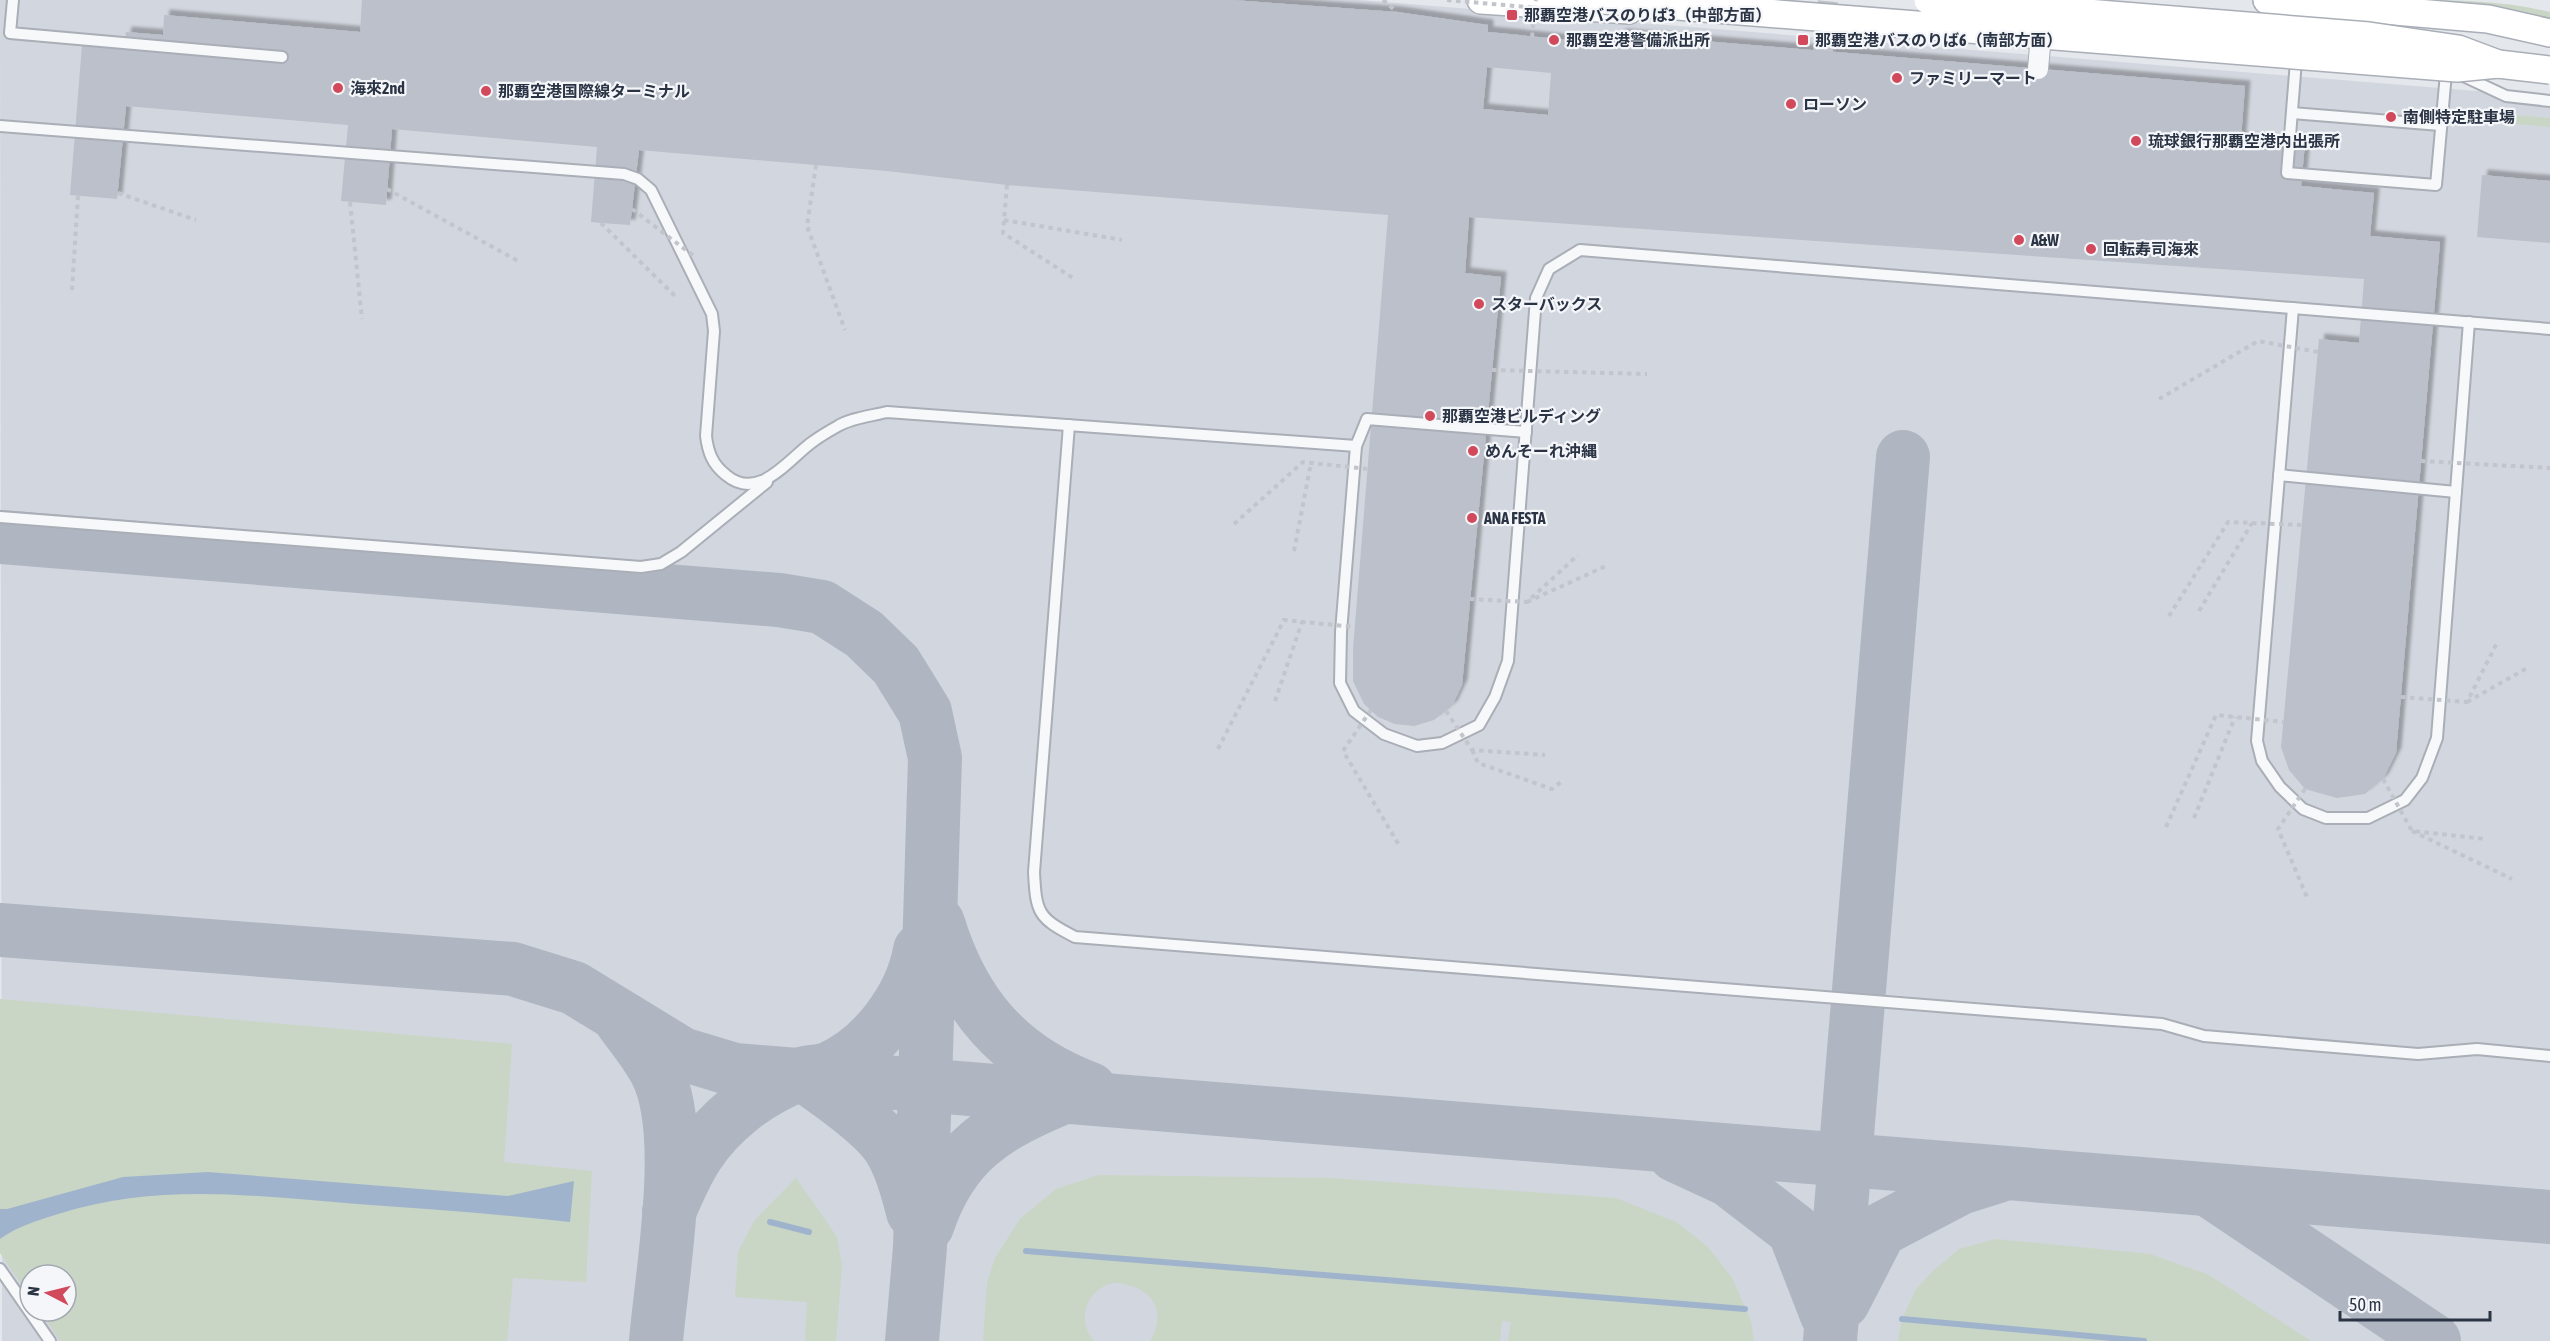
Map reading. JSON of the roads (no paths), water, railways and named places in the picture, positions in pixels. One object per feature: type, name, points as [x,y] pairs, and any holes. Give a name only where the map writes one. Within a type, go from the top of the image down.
[{"type":"street","points":[[1481,0],[2452,73],[2528,69],[2550,64]]},
{"type":"street","points":[[1603,0],[2457,68],[2498,64],[2550,70]]},
{"type":"street","points":[[1928,0],[2369,36],[2458,49],[2498,64]]},
{"type":"street","points":[[2038,69],[2043,0]]},
{"type":"street","points":[[2267,0],[2488,19],[2550,33]]},
{"type":"lane","points":[[13,0],[10,33],[282,57]]},
{"type":"lane","points":[[2296,61],[2287,173],[2436,185],[2440,125],[2452,73],[2506,96],[2550,101]]},
{"type":"lane","points":[[2292,113],[2440,125]]},
{"type":"lane","points":[[0,126],[624,174],[638,179],[651,190],[712,314],[714,331],[706,435],[708,451],[716,467],[732,480],[749,485],[773,477]]},
{"type":"lane","points":[[1526,432],[1367,419],[1356,446],[1341,632],[1340,683],[1354,711],[1384,734],[1417,746],[1442,742],[1479,725],[1495,697],[1508,661],[1526,432],[1536,298],[1549,269],[1580,250],[2550,329]]},
{"type":"lane","points":[[2293,308],[2257,741],[2262,761],[2280,788],[2303,809],[2325,818],[2368,818],[2405,800],[2422,778],[2437,738],[2469,322]]},
{"type":"lane","points":[[0,517],[641,567],[661,564],[681,552],[810,444],[840,424],[886,412],[1356,446]]},
{"type":"lane","points":[[1069,425],[1034,873],[1035,904],[1049,924],[1075,937],[2162,1024],[2204,1036],[2418,1054],[2477,1049],[2550,1056]]},
{"type":"lane","points":[[2279,475],[2456,492]]},
{"type":"lane","points":[[0,1269],[50,1341]]},
{"type":"water","points":[[208,1172],[508,1196],[574,1181],[570,1222],[244,1195],[170,1195],[96,1204],[35,1222],[0,1239],[0,1209],[123,1177]]},
{"type":"waterway","points":[[770,1222],[809,1232]]},
{"type":"waterway","points":[[1026,1251],[1745,1309]]},
{"type":"waterway","points":[[1902,1319],[2144,1341]]},
{"type":"tunnel","points":[[1823,51],[1828,0]]},
{"type":"place","name":"那覇空港バスのりば3（中部方面）","points":[[1512,15]]},
{"type":"place","name":"那覇空港警備派出所","points":[[1554,40]]},
{"type":"place","name":"那覇空港バスのりば6（南部方面）","points":[[1803,40]]},
{"type":"place","name":"ファミリーマート","points":[[1897,78]]},
{"type":"place","name":"海來2nd","points":[[338,88]]},
{"type":"place","name":"那覇空港国際線ターミナル","points":[[486,91]]},
{"type":"place","name":"ローソン","points":[[1791,104]]},
{"type":"place","name":"南側特定駐車場","points":[[2391,117]]},
{"type":"place","name":"琉球銀行那覇空港内出張所","points":[[2136,141]]},
{"type":"place","name":"A&W","points":[[2019,240]]},
{"type":"place","name":"回転寿司海來","points":[[2091,249]]},
{"type":"place","name":"スターバックス","points":[[1479,304]]},
{"type":"place","name":"那覇空港ビルディング","points":[[1430,416]]},
{"type":"place","name":"めんそーれ沖縄","points":[[1473,451]]},
{"type":"place","name":"ANA FESTA","points":[[1472,518]]}]
